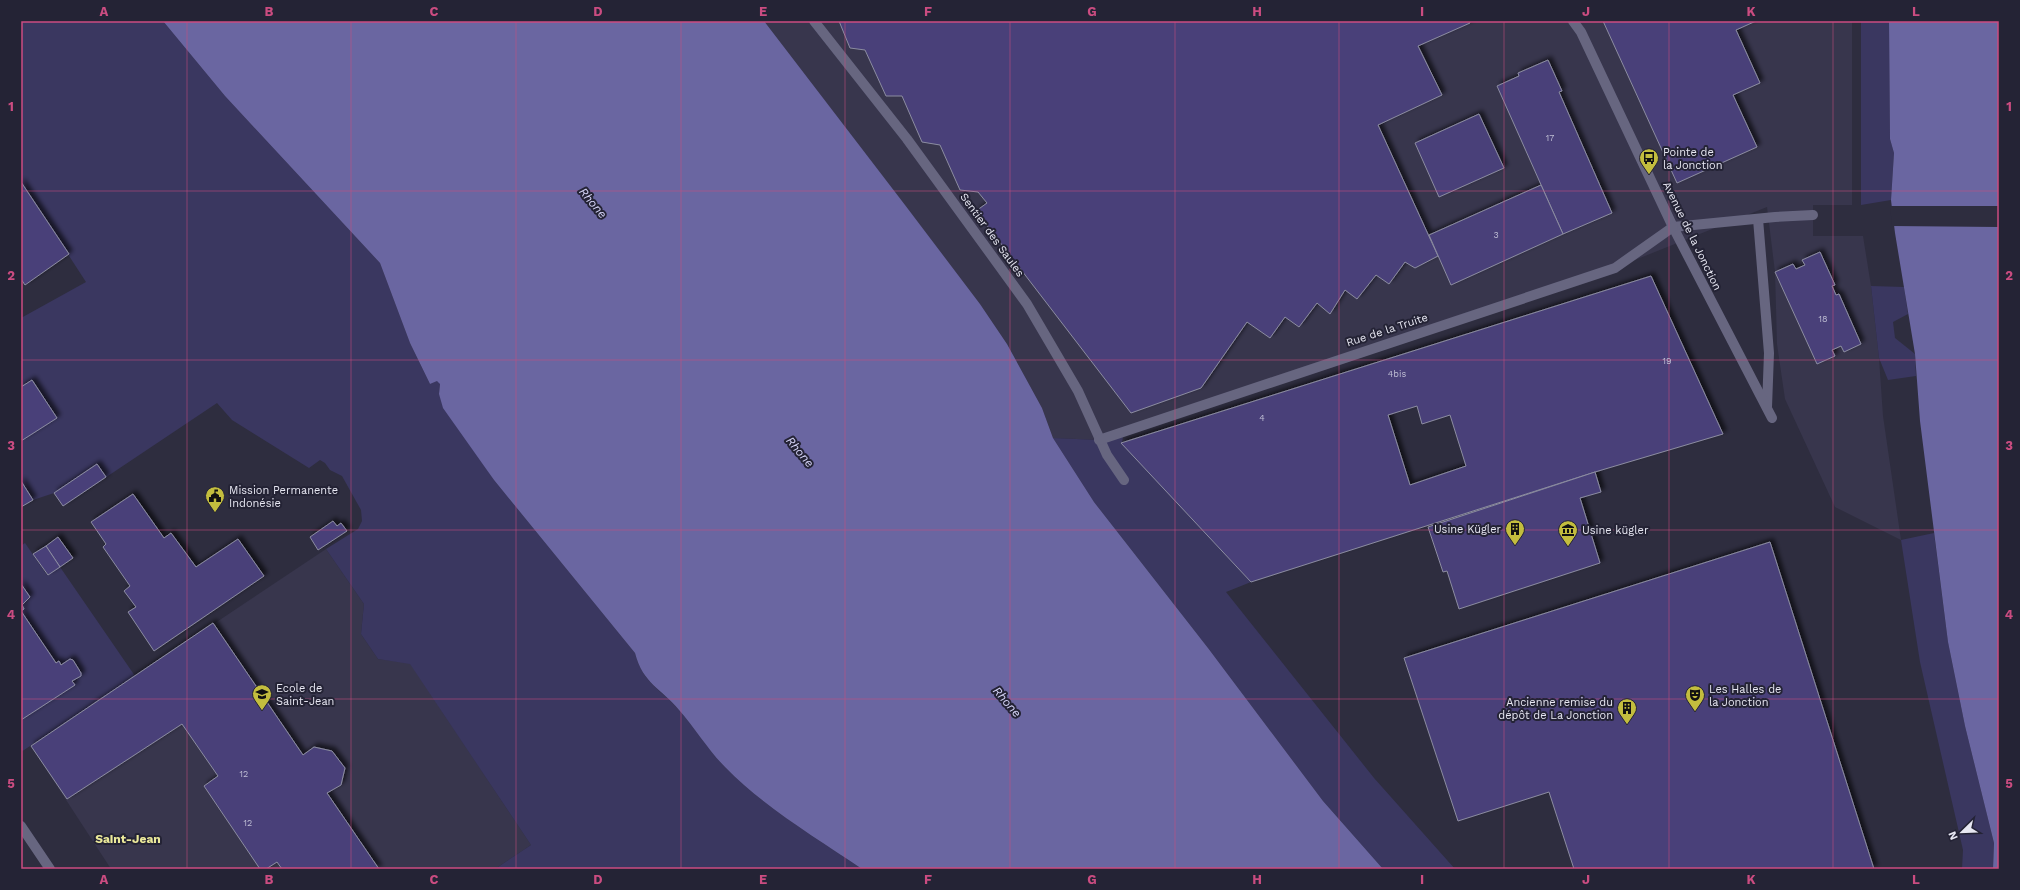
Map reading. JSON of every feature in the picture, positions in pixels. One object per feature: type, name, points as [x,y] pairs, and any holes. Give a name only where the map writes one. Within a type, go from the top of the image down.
[{"type":"street","name":"Sentier des Saules","points":[[814,21],[907,139],[1028,304],[1078,391],[1099,440],[1124,480]]},
{"type":"street","name":"Avenue de la Jonction","points":[[1572,21],[1581,32],[1673,227],[1772,418]]},
{"type":"street","points":[[1576,21],[1581,32]]},
{"type":"street","points":[[1673,227],[1758,219],[1813,216]]},
{"type":"street","points":[[1758,219],[1769,353],[1767,406]]},
{"type":"street","name":"Rue de la Truite","points":[[1099,440],[1615,268],[1673,227]]},
{"type":"street","points":[[21,826],[50,869]]},
{"type":"shaded area","points":[[21,21],[163,21],[225,96],[380,263],[410,343],[430,384],[438,380],[440,384],[439,394],[494,480],[635,653],[638,663],[648,679],[679,710],[707,746],[740,782],[774,809],[862,869],[495,869],[531,845],[410,664],[378,659],[361,634],[364,604],[326,549],[358,529],[362,521],[361,510],[342,476],[330,470],[325,463],[320,460],[309,468],[232,420],[217,403],[63,506],[54,493],[33,500],[21,481],[21,318],[86,282],[21,182]]},
{"type":"shaded area","points":[[764,21],[1852,21],[1852,205],[1813,205],[1813,236],[1863,236],[1871,286],[1879,358],[1883,416],[1901,540],[1835,507],[1785,399],[1777,344],[1775,272],[1767,207],[1615,268],[1099,440],[1053,438],[1042,408],[1007,344],[980,304]]},
{"type":"shaded area","points":[[1861,21],[1889,21],[1890,139],[1894,153],[1891,200],[1861,205]]},
{"type":"shaded area","points":[[1871,286],[1904,287],[1908,314],[1893,322],[1895,338],[1915,354],[1916,376],[1888,380],[1879,358]]},
{"type":"shaded area","points":[[1124,430],[1122,443],[1251,582],[1226,592],[1374,778],[1455,869],[1383,869],[1323,801],[1208,648],[1094,502],[1053,438],[1099,440]]},
{"type":"shaded area","points":[[1934,533],[1948,642],[1965,726],[1994,843],[1993,869],[1962,869],[1963,850],[1920,662],[1901,540]]},
{"type":"shaded area","points":[[25,543],[47,575],[60,567],[135,676],[21,752],[21,546]]},
{"type":"shaded area","name":"Ecole de Saint-Jean","points":[[326,549],[364,604],[361,634],[378,659],[410,663],[531,845],[495,869],[111,869],[31,746]]},
{"type":"water","name":"Rhone","points":[[163,21],[764,21],[980,304],[1007,344],[1042,408],[1053,438],[1094,502],[1208,648],[1323,801],[1383,869],[862,869],[791,821],[740,782],[713,753],[679,710],[648,679],[638,663],[635,653],[494,480],[443,408],[439,394],[440,384],[437,381],[430,384],[410,343],[380,263],[225,96]]},
{"type":"water","points":[[1889,21],[1999,21],[1999,869],[1993,869],[1994,843],[1965,726],[1948,642],[1920,421],[1915,354],[1891,200],[1894,153],[1890,139]]},
{"type":"pier","points":[[1890,206],[1999,206],[1999,227],[1892,226]]},
{"type":"building","points":[[839,21],[1469,21],[1470,23],[1418,46],[1442,95],[1378,125],[1438,256],[1415,268],[1405,262],[1389,284],[1376,275],[1357,299],[1345,290],[1330,314],[1317,303],[1299,327],[1285,317],[1270,338],[1247,322],[1201,388],[1131,413],[976,211],[987,203],[978,192],[960,190],[940,145],[922,142],[902,96],[886,96],[865,50],[850,48]]},
{"type":"building","points":[[1603,21],[1756,21],[1736,30],[1760,83],[1733,95],[1757,147],[1677,183]]},
{"type":"building","points":[[1548,60],[1562,91],[1559,92],[1612,213],[1563,234],[1497,86],[1519,76],[1518,73]]},
{"type":"building","points":[[1479,114],[1504,168],[1439,197],[1415,143]]},
{"type":"building","points":[[21,182],[69,254],[25,285],[21,279]]},
{"type":"building","points":[[1541,185],[1563,234],[1451,285],[1429,235]]},
{"type":"building","points":[[1820,252],[1835,285],[1832,286],[1836,295],[1839,294],[1861,344],[1844,352],[1841,346],[1832,350],[1835,356],[1817,364],[1775,272],[1793,264],[1796,269],[1805,265],[1802,260]]},
{"type":"building","points":[[1651,276],[1723,434],[1595,472],[1251,582],[1121,443]],"holes":[[[1417,406],[1422,424],[1450,415],[1466,466],[1410,485],[1388,415]]]},
{"type":"building","points":[[32,380],[57,418],[21,441],[21,387]]},
{"type":"building","points":[[97,464],[106,477],[63,506],[54,493]]},
{"type":"building","name":"Usine Kügler","points":[[1595,472],[1601,492],[1580,498],[1600,563],[1459,609],[1447,571],[1443,572],[1428,527]]},
{"type":"building","points":[[21,481],[33,500],[21,507]]},
{"type":"building","points":[[133,494],[164,538],[171,533],[196,567],[238,539],[264,576],[154,651],[128,612],[136,607],[124,591],[130,586],[103,547],[106,544],[91,522]]},
{"type":"building","points":[[333,521],[337,526],[341,523],[347,531],[318,550],[310,537]]},
{"type":"building","points":[[58,537],[73,558],[60,567],[46,546]]},
{"type":"building","name":"Ancienne remise du dépôt de La Jonction","points":[[1770,542],[1874,869],[1574,869],[1549,792],[1458,821],[1404,658]]},
{"type":"building","points":[[46,546],[60,567],[48,575],[33,554]]},
{"type":"building","points":[[21,584],[30,597],[22,605],[24,609],[21,611]]},
{"type":"building","points":[[21,611],[56,663],[59,661],[61,665],[70,659],[73,660],[81,673],[81,676],[72,681],[75,685],[21,720]]},
{"type":"building","points":[[213,623],[303,755],[314,747],[332,751],[345,768],[341,785],[327,793],[379,869],[282,869],[277,862],[266,869],[260,869],[204,786],[218,776],[182,724],[67,799],[31,746]]},
{"type":"place","name":"Pointe de la Jonction","points":[[1649,175]]},
{"type":"place","name":"Mission Permanente Indonésie","points":[[215,513]]},
{"type":"place","name":"Usine Kügler","points":[[1515,546]]},
{"type":"place","name":"Usine kügler","points":[[1568,547]]},
{"type":"place","name":"Ecole de Saint-Jean","points":[[262,711]]},
{"type":"place","name":"Les Halles de la Jonction","points":[[1695,712]]},
{"type":"place","name":"Ancienne remise du dépôt de La Jonction","points":[[1627,725]]},
{"type":"district","name":"Saint-Jean","points":[[128,839]]}]
